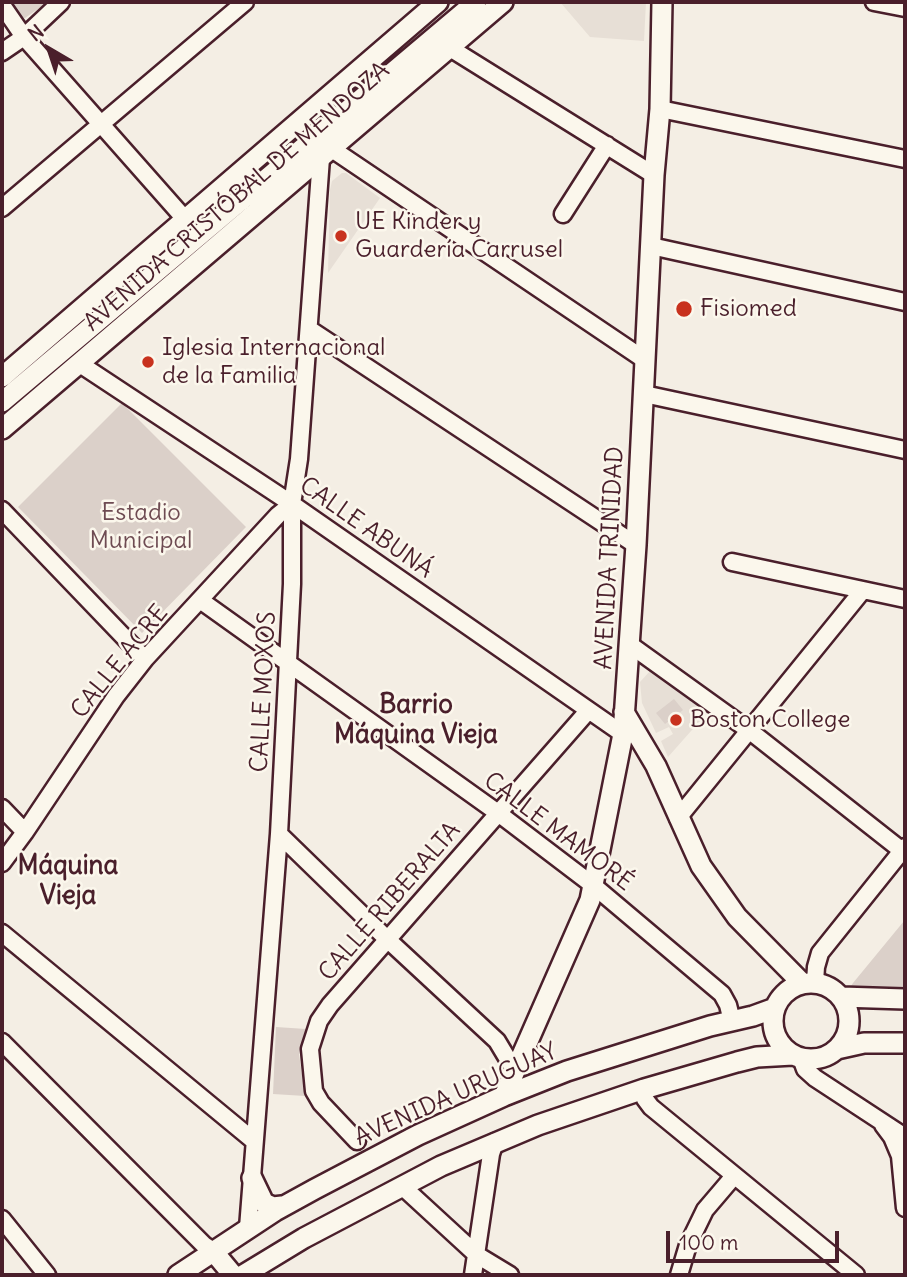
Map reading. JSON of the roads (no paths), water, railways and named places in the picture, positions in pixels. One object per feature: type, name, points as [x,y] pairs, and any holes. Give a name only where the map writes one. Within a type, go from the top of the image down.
[{"type":"main road","name":"AVENIDA CRISTÓBAL DE MENDOZA","points":[[2,377],[438,2]]},
{"type":"main road","name":"AVENIDA CRISTÓBAL DE MENDOZA","points":[[2,402],[476,2]]},
{"type":"main road","name":"AVENIDA CRISTÓBAL DE MENDOZA","points":[[2,429],[503,2]]},
{"type":"main road","name":"AVENIDA TRINIDAD","points":[[504,1096],[590,900],[622,734],[636,545],[654,175],[660,109],[663,2]]},
{"type":"main road","points":[[327,126],[410,81]]},
{"type":"main road","points":[[624,712],[656,766],[701,866],[737,917],[808,983]]},
{"type":"main road","points":[[615,775],[622,763],[636,755],[649,757],[656,766]]},
{"type":"main road","points":[[797,1057],[776,1037],[773,1023],[775,1007],[790,988],[808,983],[825,985],[841,998],[848,1011],[847,1034],[837,1049]]},
{"type":"main road","points":[[841,998],[905,999]]},
{"type":"main road","name":"AVENIDA URUGUAY","points":[[178,1275],[282,1206],[373,1157],[504,1096],[567,1071],[775,1007]]},
{"type":"main road","points":[[243,1275],[304,1238],[441,1166],[495,1142],[644,1089],[746,1059],[814,1059],[837,1049],[864,1043],[905,1043]]},
{"type":"main road","points":[[252,1178],[264,1203],[273,1207],[282,1206]]},
{"type":"main road","points":[[213,1251],[233,1275]]},
{"type":"street","points":[[2,52],[24,37],[61,2]]},
{"type":"street","points":[[2,208],[235,7],[245,2]]},
{"type":"street","points":[[874,2],[905,8]]},
{"type":"street","points":[[2,5],[24,37],[184,218]]},
{"type":"street","points":[[450,48],[654,175]]},
{"type":"street","points":[[660,109],[905,159]]},
{"type":"street","points":[[563,215],[607,145]]},
{"type":"street","points":[[327,153],[645,360]]},
{"type":"street","name":"CALLE MOXOS","points":[[248,1228],[279,834],[289,662],[292,504],[299,459],[327,153]]},
{"type":"street","points":[[651,246],[905,302]]},
{"type":"street","points":[[309,329],[636,545]]},
{"type":"street","name":"CALLE ABUNÁ","points":[[80,364],[292,504],[622,734]]},
{"type":"street","points":[[644,394],[905,450]]},
{"type":"street","name":"CALLE ACRE","points":[[2,863],[116,696],[145,659],[278,515],[292,504]]},
{"type":"street","points":[[2,510],[145,659]]},
{"type":"street","points":[[732,562],[905,600]]},
{"type":"street","points":[[678,818],[863,590]]},
{"type":"street","name":"CALLE MAMORÉ","points":[[200,600],[498,813],[594,886],[722,994],[728,1004],[732,1021]]},
{"type":"street","points":[[629,645],[750,731],[904,850],[820,953],[808,983]]},
{"type":"street","name":"CALLE RIBERALTA","points":[[357,1141],[321,1103],[314,1091],[310,1049],[313,1035],[330,1005],[588,711]]},
{"type":"street","points":[[2,808],[25,832]]},
{"type":"street","points":[[279,834],[496,1041],[515,1071]]},
{"type":"street","points":[[2,933],[254,1141]]},
{"type":"street","points":[[2,1042],[213,1251]]},
{"type":"street","points":[[797,1057],[815,1078],[905,1137]]},
{"type":"street","points":[[644,1089],[645,1099],[651,1107],[856,1275]]},
{"type":"street","points":[[882,1123],[900,1156],[905,1208]]},
{"type":"street","points":[[473,1275],[495,1142]]},
{"type":"street","points":[[679,1275],[688,1245],[705,1210],[734,1176]]},
{"type":"street","points":[[403,1187],[477,1255],[510,1275]]},
{"type":"street","points":[[2,1219],[47,1275]]},
{"type":"place","name":"UE Kinder y Guardería Carrusel","points":[[341,236]]},
{"type":"place","name":"Fisiomed","points":[[684,309]]},
{"type":"place","name":"Iglesia Internacional de la Familia","points":[[148,362]]},
{"type":"place","name":"Boston College","points":[[676,720]]},
{"type":"district","name":"Barrio Máquina Vieja","points":[[416,721]]},
{"type":"district","name":"Máquina Vieja","points":[[68,882]]},
{"type":"park label","name":"Estadio Municipal","points":[[141,527]]}]
